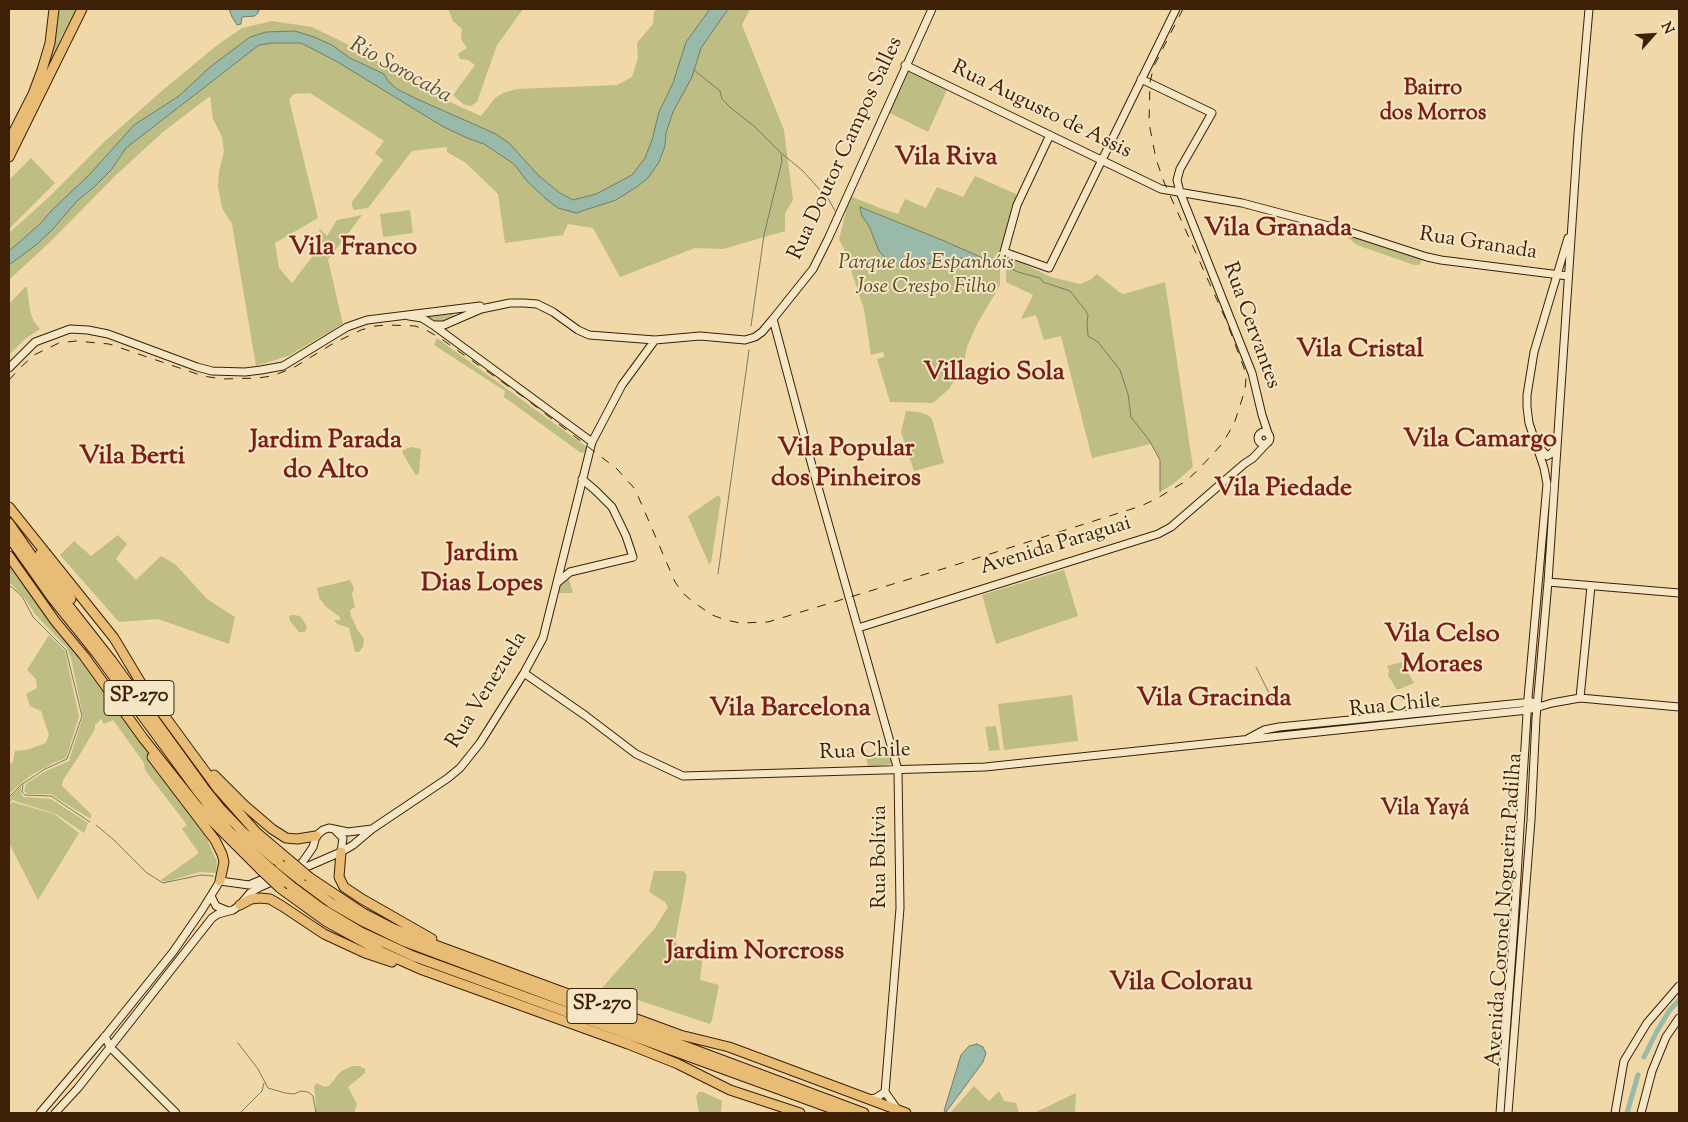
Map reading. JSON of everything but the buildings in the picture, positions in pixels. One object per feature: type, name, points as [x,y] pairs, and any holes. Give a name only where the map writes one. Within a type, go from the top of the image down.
[{"type":"highway","points":[[9,141],[33,94],[42,70],[50,43],[54,9]]},
{"type":"highway","points":[[9,158],[81,9]]},
{"type":"highway","points":[[9,507],[112,660]]},
{"type":"highway","name":"SP-270","points":[[9,507],[114,638],[134,672],[189,750],[235,810],[256,832],[289,860],[304,878],[331,903],[403,941],[864,1113]]},
{"type":"highway","name":"SP-270","points":[[9,523],[50,582],[112,660],[204,788],[244,833],[280,864],[363,913],[394,928],[680,1035],[729,1047],[902,1112]]},
{"type":"highway","name":"SP-270","points":[[9,537],[52,598],[97,654],[199,793],[280,888],[327,922],[382,952],[420,969],[628,1044],[678,1064],[730,1090],[800,1113]]},
{"type":"highway","name":"SP-270","points":[[9,556],[55,621],[197,806],[266,870],[321,908],[361,932],[413,956],[844,1113]]},
{"type":"highway","points":[[122,708],[158,767],[215,840],[224,862],[220,881]]},
{"type":"highway","points":[[189,750],[244,806],[272,829],[286,838],[306,839],[316,836]]},
{"type":"highway","points":[[340,852],[339,877],[344,886],[399,921],[456,952]]},
{"type":"highway","points":[[240,905],[260,898],[270,899],[324,934],[365,953],[411,968],[420,969]]},
{"type":"main road","name":"Rua Doutor Campos Salles","points":[[501,304],[537,304],[589,335],[655,340],[700,336],[745,340],[755,337],[774,319],[812,270],[828,239],[905,65],[932,9]]},
{"type":"main road","points":[[1050,135],[1017,205],[1004,252],[1049,268],[1101,160],[1144,80],[1145,70],[1176,9]]},
{"type":"main road","name":"Avenida Coronel Nogueira Padilha","points":[[1508,1113],[1531,820],[1537,705],[1548,582],[1572,220],[1589,9]]},
{"type":"main road","name":"Rua Augusto de Assis","points":[[905,65],[1160,189]]},
{"type":"main road","name":"Rua Cervantes","points":[[1144,80],[1212,113],[1180,169],[1177,180],[1180,192],[1249,365],[1269,436]]},
{"type":"main road","name":"Rua Granada","points":[[1160,189],[1242,203],[1344,230],[1441,260],[1568,276]]},
{"type":"main road","name":"Avenida Coronel Nogueira Padilha","points":[[1500,1113],[1528,725],[1528,702],[1547,484],[1544,456],[1532,431],[1527,407],[1528,390],[1534,352],[1572,220]]},
{"type":"main road","points":[[9,368],[35,342],[58,332],[79,329],[108,334],[212,371],[245,372],[261,370],[283,366],[334,334],[353,324],[367,320],[404,314],[501,304]]},
{"type":"main road","points":[[433,325],[444,325],[473,311],[501,304]]},
{"type":"main road","points":[[452,309],[456,314],[454,321]]},
{"type":"main road","points":[[404,314],[422,318],[433,325],[592,442]]},
{"type":"main road","name":"Rua Bolívia","points":[[774,319],[809,456],[898,770],[900,908],[885,1092]]},
{"type":"main road","name":"Rua Venezuela","points":[[55,1113],[78,1088],[212,918],[233,910],[255,890],[340,852],[443,782],[460,768],[480,743],[524,673],[543,638],[592,442],[622,385],[655,340]]},
{"type":"main road","name":"Rua Cervantes","points":[[1259,437],[1262,415]]},
{"type":"main road","points":[[1265,432],[1269,436],[1270,440],[1267,444],[1262,444],[1259,437],[1265,432]]},
{"type":"main road","name":"Avenida Paraguai","points":[[1244,464],[1256,450],[1259,437]]},
{"type":"main road","name":"Avenida Paraguai","points":[[858,628],[1158,534],[1171,527],[1267,444]]},
{"type":"main road","points":[[1544,456],[1552,453],[1556,446]]},
{"type":"main road","points":[[557,582],[570,572],[633,557],[626,536],[612,507],[582,479]]},
{"type":"main road","points":[[1548,582],[1679,593]]},
{"type":"main road","points":[[1580,698],[1591,586]]},
{"type":"main road","name":"Rua Chile","points":[[524,673],[636,754],[683,776],[985,767],[1528,710]]},
{"type":"main road","points":[[1528,710],[1537,705],[1580,698],[1679,706]]},
{"type":"main road","points":[[1528,702],[1537,705]]},
{"type":"main road","name":"Rua Chile","points":[[1237,741],[1251,738],[1264,730],[1288,726],[1528,702]]},
{"type":"main road","points":[[1508,712],[1519,714],[1528,725]]},
{"type":"main road","points":[[1264,730],[1262,734],[1266,739]]},
{"type":"main road","name":"Rua Venezuela","points":[[316,836],[329,828],[348,832],[372,829]]},
{"type":"main road","points":[[335,830],[343,838],[340,852]]},
{"type":"main road","points":[[40,1113],[58,1094],[172,952],[220,881],[249,885],[302,863],[313,847],[316,836]]},
{"type":"main road","points":[[211,896],[216,906],[228,911]]},
{"type":"main road","points":[[1615,1113],[1624,1060],[1647,1024],[1679,986]]},
{"type":"main road","points":[[1509,999],[1512,1003],[1517,999]]},
{"type":"main road","points":[[1641,1113],[1652,1071],[1666,1037],[1679,1018]]},
{"type":"main road","points":[[105,1036],[110,1046],[176,1113]]},
{"type":"main road","points":[[869,1099],[876,1098],[885,1092],[902,1112]]},
{"type":"main road","points":[[58,1094],[63,1096],[64,1103]]},
{"type":"green space","points":[[56,9],[76,9],[48,69],[46,69]]},
{"type":"green space","points":[[448,9],[523,9],[497,45],[477,102],[471,106],[463,104],[453,95],[475,65],[468,60],[460,59],[458,54],[467,48],[461,39],[462,29],[453,21]]},
{"type":"green space","points":[[657,9],[750,9],[742,25],[784,130],[793,200],[785,213],[785,231],[723,249],[695,248],[620,277],[593,228],[568,224],[563,235],[505,243],[498,194],[466,163],[447,152],[447,147],[412,151],[368,208],[354,210],[352,202],[383,160],[375,153],[384,141],[310,93],[294,94],[289,99],[318,218],[275,243],[279,268],[292,283],[322,244],[319,228],[327,236],[337,220],[362,215],[328,260],[343,324],[288,356],[256,366],[232,224],[222,208],[218,187],[219,171],[224,152],[222,137],[213,119],[210,96],[163,132],[116,175],[50,242],[9,280],[9,233],[49,197],[105,141],[216,46],[242,28],[272,21],[312,27],[349,45],[445,100],[481,116],[495,98],[503,93],[517,89],[617,85],[632,77],[638,58],[637,43],[653,24],[654,12]]},
{"type":"green space","points":[[907,71],[947,90],[928,132],[888,112]]},
{"type":"green space","points":[[31,158],[55,183],[9,229],[9,180]]},
{"type":"green space","name":"Parque dos Espanhóis Jose Crespo Filho","points":[[975,176],[1016,194],[1017,205],[1000,249],[1000,285],[976,326],[967,347],[963,366],[949,389],[933,403],[890,402],[877,359],[884,357],[883,352],[871,355],[864,309],[839,239],[850,196],[898,214],[905,199],[926,208],[937,187],[963,197]]},
{"type":"green space","points":[[410,210],[413,233],[383,237],[380,214]]},
{"type":"green space","points":[[1347,233],[1422,258],[1421,262],[1419,265],[1414,265],[1357,245],[1347,237]]},
{"type":"green space","points":[[1016,260],[1051,277],[1080,284],[1090,280],[1097,274],[1124,294],[1165,282],[1193,467],[1173,484],[1160,492],[1160,460],[1151,444],[1092,458],[1061,336],[1044,340],[1036,315],[1021,319],[1033,295],[1006,282],[1006,266],[1009,261]]},
{"type":"green space","points":[[27,287],[30,311],[34,322],[40,329],[25,339],[9,355],[9,304]]},
{"type":"green space","points":[[453,312],[454,318],[435,324],[414,314]]},
{"type":"green space","points":[[437,338],[588,448],[585,452],[581,453],[504,397],[505,391],[434,345]]},
{"type":"green space","points":[[906,411],[919,412],[928,415],[932,419],[944,463],[914,471],[901,432]]},
{"type":"green space","points":[[411,447],[421,449],[419,473],[417,475],[402,452]]},
{"type":"green space","points":[[717,496],[721,499],[711,563],[709,564],[688,516]]},
{"type":"green space","points":[[118,535],[127,544],[116,559],[136,580],[161,556],[175,564],[207,599],[235,617],[229,644],[158,619],[119,622],[60,555],[74,541],[91,556]]},
{"type":"green space","points":[[9,563],[126,719],[151,759],[206,837],[217,862],[216,873],[200,872],[165,882],[161,880],[199,853],[182,829],[187,825],[145,770],[144,763],[113,720],[104,724],[101,719],[95,725],[95,729],[63,780],[62,786],[91,814],[91,819],[50,794],[28,794],[24,791],[26,784],[44,772],[69,761],[83,716],[71,658],[67,648],[35,614],[24,597],[9,582]]},
{"type":"green space","points":[[1064,570],[1078,616],[996,644],[982,595]]},
{"type":"green space","points":[[563,579],[569,579],[573,593],[557,593]]},
{"type":"green space","points":[[350,580],[354,588],[352,594],[355,607],[350,610],[351,616],[364,639],[363,647],[359,652],[355,652],[349,628],[337,624],[334,620],[340,620],[340,617],[325,606],[319,597],[317,588]]},
{"type":"green space","points":[[289,616],[300,616],[303,620],[307,627],[305,632],[299,632],[290,621]]},
{"type":"green space","points":[[49,635],[65,651],[79,717],[66,758],[30,776],[9,794],[9,764],[13,762],[15,751],[27,750],[46,743],[49,735],[41,711],[30,706],[26,694],[37,688],[36,679],[27,670]]},
{"type":"green space","points":[[1402,662],[1414,683],[1397,690],[1388,675],[1387,666]]},
{"type":"green space","points":[[1072,695],[1078,741],[1004,750],[998,704]]},
{"type":"green space","points":[[996,726],[1000,750],[989,751],[985,727]]},
{"type":"green space","points":[[890,751],[891,764],[868,767],[866,756]]},
{"type":"green space","points":[[21,786],[21,794],[24,797],[51,799],[88,823],[84,833],[56,814],[12,800],[9,803],[9,798]]},
{"type":"green space","points":[[12,802],[54,814],[79,833],[38,900],[9,843],[9,806]]},
{"type":"green space","points":[[654,871],[683,871],[687,875],[675,941],[678,946],[703,953],[700,980],[719,985],[710,1024],[602,988],[655,928],[668,907],[665,902],[649,892]]},
{"type":"green space","points":[[352,1066],[360,1066],[365,1069],[365,1073],[348,1087],[357,1104],[354,1113],[315,1113],[314,1087],[316,1083],[325,1087],[330,1085],[340,1072]]},
{"type":"green space","points":[[974,1086],[989,1101],[999,1091],[1004,1101],[1016,1103],[1019,1113],[950,1113]]},
{"type":"green space","points":[[699,1092],[722,1101],[721,1113],[699,1113],[696,1096]]},
{"type":"green space","points":[[1076,1093],[1075,1113],[1034,1113]]},
{"type":"shaded area","points":[[229,9],[259,9],[255,16],[242,17],[241,24],[237,25]]},
{"type":"shaded area","points":[[710,9],[728,9],[701,48],[692,77],[673,112],[659,162],[648,178],[616,200],[576,213],[558,208],[527,181],[514,164],[484,144],[442,126],[336,61],[301,43],[272,43],[259,45],[126,148],[112,169],[78,200],[52,230],[36,245],[9,265],[9,251],[40,224],[89,175],[134,125],[179,96],[210,67],[250,37],[266,32],[295,31],[332,45],[350,58],[384,74],[388,81],[397,89],[496,134],[509,143],[539,176],[560,193],[573,200],[596,194],[632,175],[645,158],[659,112],[673,83],[686,42]]},
{"type":"shaded area","points":[[860,207],[985,259],[955,258],[953,265],[947,266],[939,262],[905,268],[893,265],[879,251],[869,226],[862,216]]},
{"type":"shaded area","points":[[977,1044],[983,1047],[986,1053],[983,1062],[946,1112],[944,1111],[961,1055],[969,1046]]},
{"type":"waterway","points":[[694,70],[720,91],[722,99],[731,108],[755,127],[781,153],[803,171],[829,200],[835,211]]},
{"type":"waterway","points":[[751,326],[764,235],[782,161],[781,155]]},
{"type":"waterway","points":[[1010,268],[1070,291],[1086,311],[1088,315],[1088,336],[1098,342],[1120,370],[1128,394],[1131,417],[1149,440],[1160,460],[1160,492]]},
{"type":"waterway","points":[[718,574],[749,350]]},
{"type":"waterway","points":[[9,585],[22,596],[33,617],[66,650],[82,716],[67,759],[45,769],[21,785],[9,797]]},
{"type":"waterway","points":[[1256,667],[1273,701]]},
{"type":"waterway","points":[[23,785],[22,792],[25,795],[51,796],[90,822]]},
{"type":"waterway","points":[[96,825],[147,873],[163,883],[201,875],[213,876]]},
{"type":"waterway","points":[[1644,1057],[1669,1011],[1679,1000]]},
{"type":"waterway","points":[[238,1043],[258,1069],[268,1088],[294,1094],[301,1091],[308,1092],[313,1096],[316,1113]]},
{"type":"waterway","points":[[1627,1113],[1638,1075]]},
{"type":"waterway","points":[[240,1113],[262,1091],[264,1083]]},
{"type":"railway","points":[[9,380],[34,355],[59,343],[76,341],[109,344],[203,376],[222,379],[258,378],[272,376],[293,368],[334,343],[361,330],[388,325],[415,326],[440,338],[522,396],[617,469],[635,489],[675,582],[684,594],[712,615],[740,623],[768,622],[949,567],[1141,506],[1156,499],[1186,481],[1198,470],[1222,444],[1234,424],[1245,390],[1246,378],[1244,368],[1226,320],[1164,182],[1156,159],[1149,123],[1150,82],[1154,66],[1183,9]]},
{"type":"district","name":"Bairro dos Morros","points":[[1433,102]]},
{"type":"district","name":"Vila Riva","points":[[946,160]]},
{"type":"district","name":"Vila Granada","points":[[1278,231]]},
{"type":"district","name":"Vila Franco","points":[[353,250]]},
{"type":"district","name":"Vila Cristal","points":[[1360,352]]},
{"type":"district","name":"Villagio Sola","points":[[994,375]]},
{"type":"district","name":"Vila Camargo","points":[[1480,442]]},
{"type":"district","name":"Jardim Parada do Alto","points":[[326,458]]},
{"type":"district","name":"Vila Berti","points":[[132,459]]},
{"type":"district","name":"Vila Popular dos Pinheiros","points":[[846,466]]},
{"type":"district","name":"Vila Piedade","points":[[1283,491]]},
{"type":"district","name":"Jardim Dias Lopes","points":[[482,571]]},
{"type":"district","name":"Vila Celso Moraes","points":[[1442,652]]},
{"type":"district","name":"Vila Gracinda","points":[[1214,701]]},
{"type":"district","name":"Vila Barcelona","points":[[790,711]]},
{"type":"district","name":"Vila Yayá","points":[[1425,810]]},
{"type":"district","name":"Jardim Norcross","points":[[755,954]]},
{"type":"district","name":"Vila Colorau","points":[[1181,985]]},
{"type":"water label","name":"Rio Sorocaba","points":[[400,72]]}]
